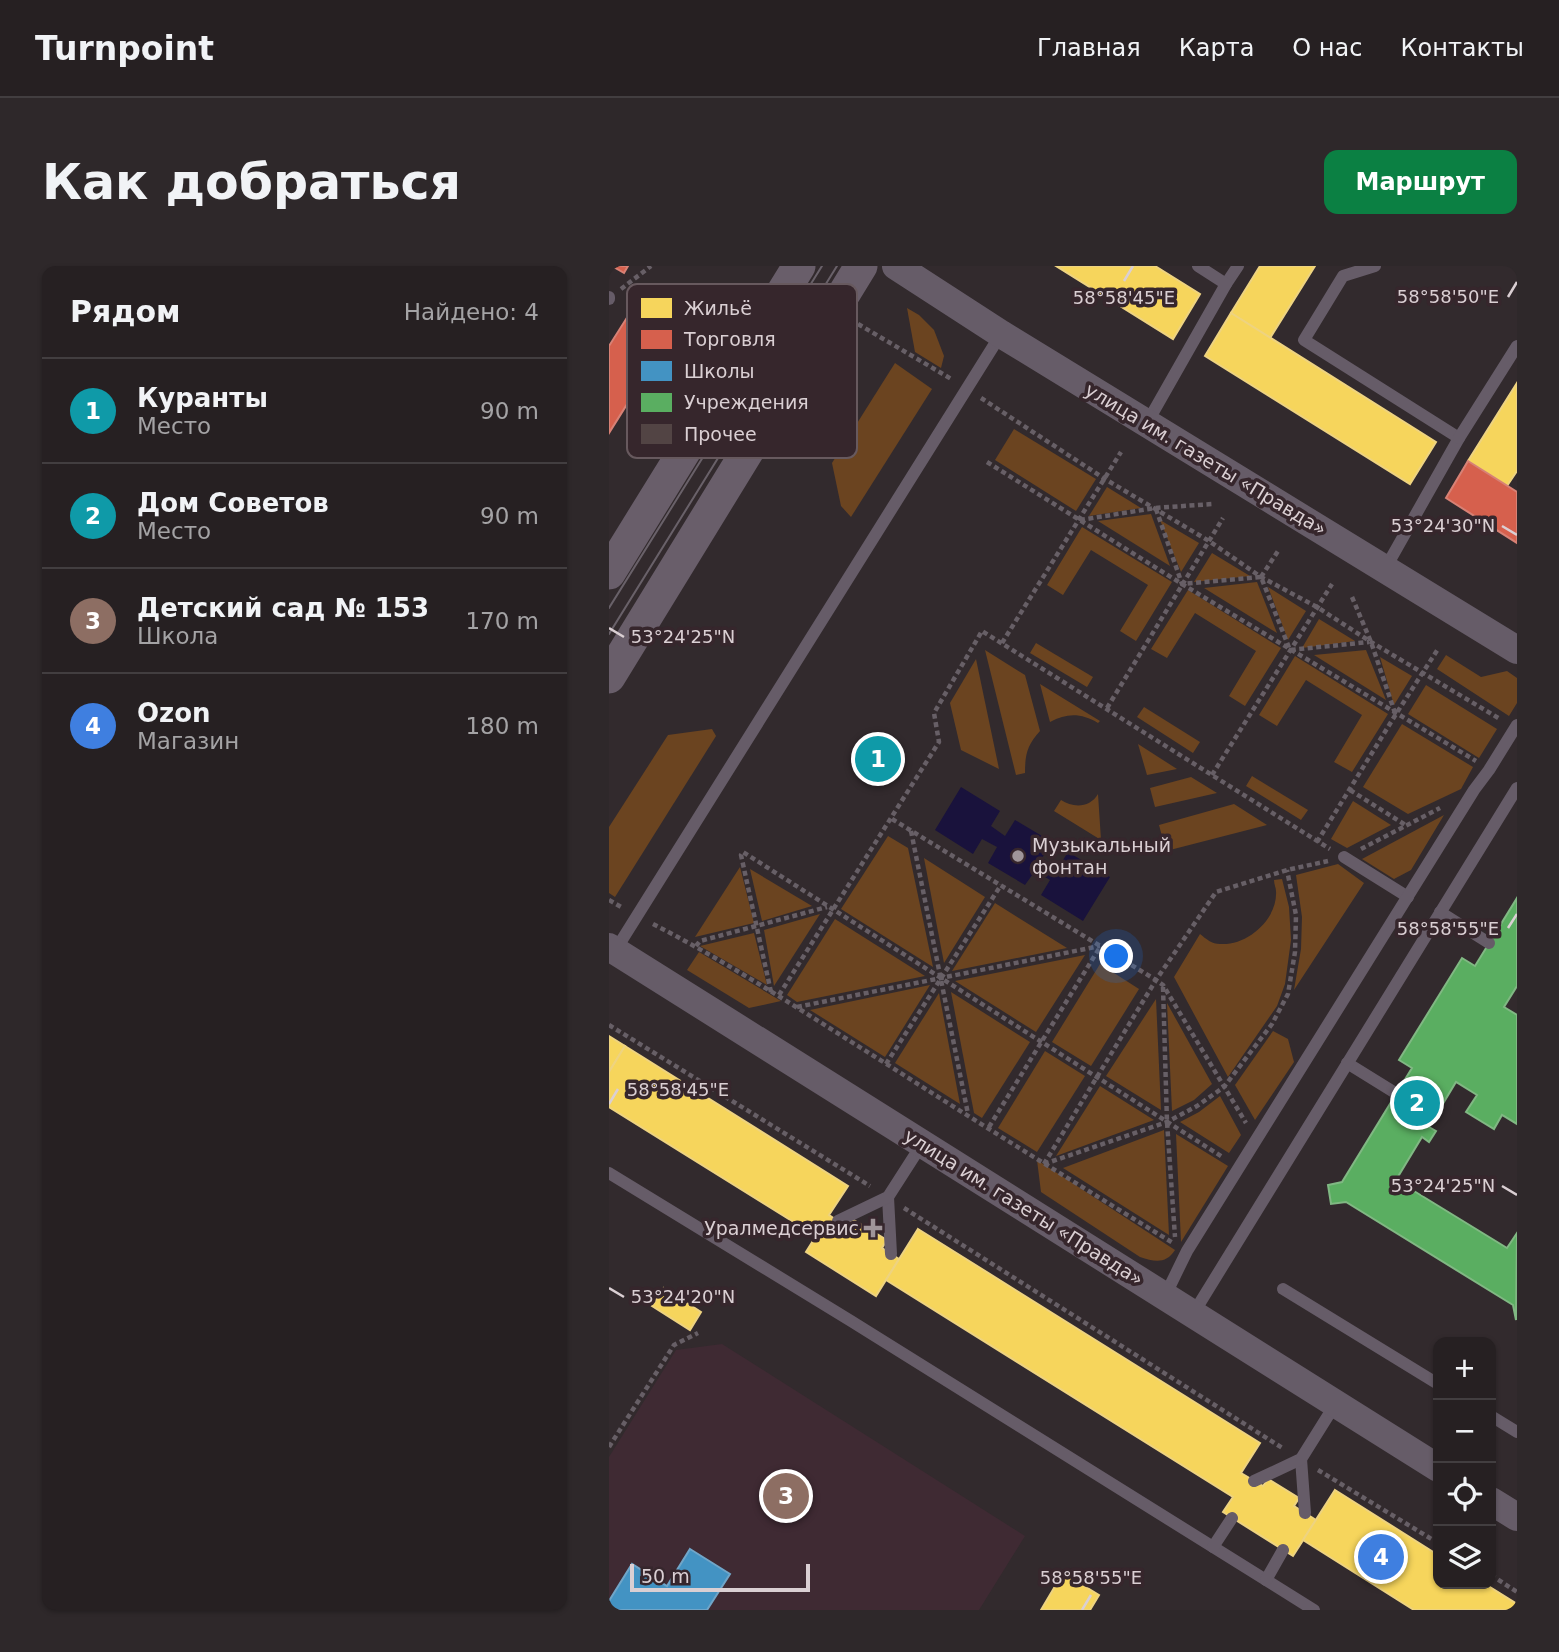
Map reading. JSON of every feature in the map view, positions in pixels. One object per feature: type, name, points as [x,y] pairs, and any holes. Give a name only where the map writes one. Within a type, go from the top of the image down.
[{"type":"main road","points":[[788,284],[799,266]]},
{"type":"main road","points":[[850,284],[861,266]]},
{"type":"main road","points":[[609,573],[680,458]]},
{"type":"main road","points":[[609,677],[743,458]]},
{"type":"street","name":"улица им. газеты «Правда»","points":[[896,266],[1001,334],[1517,650]]},
{"type":"street","name":"улица им. газеты «Правда»","points":[[612,949],[1433,1465]]},
{"type":"street","points":[[1496,1504],[1517,1517]]},
{"type":"lane","points":[[1198,266],[1226,284]]},
{"type":"lane","points":[[1147,423],[1238,266]]},
{"type":"lane","points":[[1375,266],[1343,276],[1304,340],[1459,438]]},
{"type":"lane","points":[[612,949],[636,915],[1001,334]]},
{"type":"lane","points":[[1385,569],[1459,438],[1517,346]]},
{"type":"lane","points":[[1165,1297],[1187,1251],[1516,726]]},
{"type":"lane","points":[[1193,1314],[1517,789]]},
{"type":"lane","points":[[1344,857],[1408,897]]},
{"type":"lane","points":[[1440,912],[1489,943]]},
{"type":"lane","points":[[1347,1063],[1397,1094]]},
{"type":"lane","points":[[838,1221],[888,1197],[922,1143]]},
{"type":"lane","points":[[609,1173],[1314,1610]]},
{"type":"lane","points":[[888,1197],[891,1254]]},
{"type":"lane","points":[[1283,1289],[1433,1381]]},
{"type":"lane","points":[[1254,1481],[1301,1459],[1336,1403]]},
{"type":"lane","points":[[1496,1419],[1517,1432]]},
{"type":"lane","points":[[1301,1459],[1305,1513]]},
{"type":"lane","points":[[1213,1547],[1231,1518]]},
{"type":"lane","points":[[1266,1580],[1283,1550]]},
{"type":"path","points":[[627,284],[651,266]]},
{"type":"path","points":[[609,298],[627,284]]},
{"type":"path","points":[[857,324],[1013,417],[1105,479],[1209,541],[1261,577],[1317,607],[1371,642],[1516,726]]},
{"type":"path","points":[[1002,643],[1121,452]]},
{"type":"path","points":[[987,462],[1182,584],[1489,769]]},
{"type":"path","points":[[1080,520],[1155,508],[1212,504]]},
{"type":"path","points":[[1155,508],[1182,584]]},
{"type":"path","points":[[1107,708],[1223,518]]},
{"type":"path","points":[[1261,577],[1278,551]]},
{"type":"path","points":[[1182,584],[1261,577]]},
{"type":"path","points":[[1261,577],[1290,650]]},
{"type":"path","points":[[1212,775],[1332,584]]},
{"type":"path","points":[[1352,597],[1396,714]]},
{"type":"path","points":[[779,995],[830,908],[892,819],[939,742],[934,713],[982,631],[1344,857]]},
{"type":"path","points":[[1290,650],[1371,642]]},
{"type":"path","points":[[1317,842],[1438,649]]},
{"type":"path","points":[[1350,790],[1407,826]]},
{"type":"path","points":[[1044,1164],[1156,980],[1216,892],[1287,870],[1344,857],[1474,790]]},
{"type":"path","points":[[892,819],[1163,985],[1256,1140]]},
{"type":"path","points":[[911,830],[968,1115]]},
{"type":"path","points":[[771,992],[741,855],[743,852],[1239,1167]]},
{"type":"path","points":[[1044,1164],[1167,1122],[1224,1087],[1272,1024],[1288,994],[1295,952],[1296,915],[1287,870]]},
{"type":"path","points":[[886,1064],[1001,885]]},
{"type":"path","points":[[609,900],[779,995],[1176,1245],[1167,1122],[1163,985]]},
{"type":"path","points":[[696,947],[699,941],[830,908]]},
{"type":"path","points":[[797,1007],[1100,946]]},
{"type":"path","points":[[988,1127],[1100,946]]},
{"type":"path","points":[[609,1025],[1433,1540]]},
{"type":"path","points":[[609,1447],[674,1345],[698,1333]]},
{"type":"path","points":[[1496,1579],[1517,1591]]},
{"type":"shaded area","points":[[907,308],[919,315],[934,330],[944,356],[941,368],[915,352]]},
{"type":"shaded area","points":[[895,363],[932,389],[851,517],[841,506],[832,463],[835,458],[857,458],[857,423]]},
{"type":"shaded area","points":[[1014,429],[1096,479],[1076,511],[995,460]]},
{"type":"shaded area","points":[[1107,487],[1141,508],[1089,516]]},
{"type":"shaded area","points":[[1151,514],[1170,566],[1098,521]]},
{"type":"shaded area","points":[[1160,520],[1199,543],[1181,572]]},
{"type":"shaded area","points":[[1082,527],[1172,582],[1136,641],[1120,631],[1148,585],[1091,550],[1063,595],[1047,585]]},
{"type":"shaded area","points":[[1212,553],[1250,576],[1194,582]]},
{"type":"shaded area","points":[[1257,582],[1277,633],[1204,588]]},
{"type":"shaded area","points":[[1268,587],[1306,611],[1288,640]]},
{"type":"shaded area","points":[[1188,590],[1281,648],[1245,706],[1229,696],[1256,651],[1195,613],[1167,658],[1151,649]]},
{"type":"shaded area","points":[[1319,619],[1355,641],[1302,648]]},
{"type":"shaded area","points":[[1036,643],[1093,677],[1087,687],[1030,653]]},
{"type":"shaded area","points":[[985,650],[1025,675],[1040,731],[1028,751],[1025,773],[1016,775]]},
{"type":"shaded area","points":[[1366,650],[1386,700],[1314,655]]},
{"type":"shaded area","points":[[1446,655],[1481,677],[1507,671],[1517,678],[1517,703],[1509,716],[1437,669]]},
{"type":"shaded area","points":[[1295,656],[1388,714],[1352,772],[1334,762],[1362,715],[1306,680],[1277,726],[1259,715]]},
{"type":"shaded area","points":[[1380,657],[1412,676],[1394,705]]},
{"type":"shaded area","points":[[976,659],[999,769],[961,750],[950,703]]},
{"type":"shaded area","points":[[1040,684],[1100,721],[1098,723],[1074,715],[1050,722]]},
{"type":"shaded area","points":[[1426,685],[1497,729],[1479,758],[1408,714]]},
{"type":"shaded area","points":[[1144,707],[1200,742],[1193,753],[1137,717]]},
{"type":"shaded area","points":[[1402,724],[1473,767],[1461,789],[1408,814],[1363,787]]},
{"type":"shaded area","points":[[712,729],[716,736],[615,897],[609,893],[609,827],[668,735]]},
{"type":"shaded area","points":[[1138,744],[1177,769],[1147,775]]},
{"type":"shaded area","points":[[1252,776],[1308,810],[1301,820],[1246,786]]},
{"type":"shaded area","points":[[1191,777],[1217,793],[1155,807],[1150,788]]},
{"type":"shaded area","name":"Музыкальный фонтан","points":[[961,787],[1000,811],[991,826],[1005,836],[1015,820],[1052,842],[1042,858],[1058,868],[1068,852],[1110,877],[1083,921],[1041,895],[1050,880],[1035,871],[1025,885],[988,863],[997,847],[982,839],[973,854],[935,830]]},
{"type":"shaded area","points":[[1098,794],[1101,840],[1054,811],[1061,800],[1081,805],[1091,802]]},
{"type":"shaded area","points":[[1353,801],[1391,825],[1347,848],[1331,839]]},
{"type":"shaded area","points":[[1234,804],[1267,825],[1166,851],[1159,825]]},
{"type":"shaded area","points":[[1444,815],[1411,870],[1394,879],[1362,859]]},
{"type":"shaded area","points":[[888,836],[908,848],[933,967],[841,909]]},
{"type":"shaded area","points":[[924,858],[985,897],[944,963]]},
{"type":"shaded area","points":[[1338,864],[1364,883],[1294,990],[1301,949],[1302,917],[1296,875]]},
{"type":"shaded area","points":[[740,867],[754,923],[695,937]]},
{"type":"shaded area","points":[[750,869],[812,906],[762,921]]},
{"type":"shaded area","points":[[1282,879],[1289,907],[1291,940],[1285,984],[1277,1006],[1228,1077],[1174,977],[1200,934],[1220,944],[1240,940],[1259,929],[1272,911],[1276,891],[1274,880]]},
{"type":"shaded area","points":[[995,903],[1067,948],[952,971]]},
{"type":"shaded area","points":[[820,914],[774,986],[764,930]]},
{"type":"shaded area","points":[[835,919],[925,976],[797,1002],[787,995]]},
{"type":"shaded area","points":[[754,933],[767,985],[700,946]]},
{"type":"shaded area","points":[[699,952],[781,1001],[749,1008],[687,970]]},
{"type":"shaded area","points":[[1085,955],[1036,1032],[955,981]]},
{"type":"shaded area","points":[[1100,964],[1139,989],[1091,1066],[1052,1042]]},
{"type":"shaded area","points":[[930,985],[885,1057],[810,1010]]},
{"type":"shaded area","points":[[951,992],[1030,1042],[982,1118],[974,1113]]},
{"type":"shaded area","points":[[939,993],[960,1104],[895,1063]]},
{"type":"shaded area","points":[[1156,999],[1161,1110],[1106,1076]]},
{"type":"shaded area","points":[[1167,1003],[1212,1084],[1194,1100],[1172,1111]]},
{"type":"shaded area","points":[[1273,1031],[1288,1039],[1294,1062],[1255,1120],[1235,1085]]},
{"type":"shaded area","points":[[1045,1051],[1085,1076],[1037,1152],[998,1128]]},
{"type":"shaded area","points":[[1100,1086],[1154,1120],[1056,1156]]},
{"type":"shaded area","points":[[1220,1096],[1241,1135],[1229,1153],[1180,1122]]},
{"type":"shaded area","points":[[1164,1130],[1169,1235],[1063,1168]]},
{"type":"shaded area","points":[[1176,1134],[1228,1166],[1181,1242]]},
{"type":"shaded area","points":[[1037,1160],[1175,1250],[1172,1255],[1160,1261],[1140,1257],[1041,1192]]},
{"type":"shaded area","points":[[722,1344],[1025,1536],[979,1610],[609,1610],[609,1457],[676,1350]]},
{"type":"building: Жильё","points":[[1056,266],[1155,266],[1200,294],[1173,339]]},
{"type":"building: Жильё","points":[[1260,266],[1315,266],[1270,338],[1231,313]]},
{"type":"building: Жильё","points":[[1231,313],[1436,442],[1410,484],[1205,356]]},
{"type":"building: Жильё","points":[[1517,383],[1517,471],[1507,486],[1468,461]]},
{"type":"building: Жильё","points":[[609,1036],[625,1046],[609,1072]]},
{"type":"building: Жильё","points":[[625,1046],[848,1186],[829,1215],[847,1227],[852,1219],[887,1240],[882,1248],[899,1259],[876,1296],[806,1252],[816,1236],[609,1107],[609,1072]]},
{"type":"building: Жильё","points":[[918,1229],[1260,1443],[1241,1473],[1263,1486],[1268,1479],[1299,1498],[1294,1506],[1316,1520],[1293,1556],[1223,1512],[1233,1497],[886,1280]]},
{"type":"building: Жильё","points":[[664,1288],[701,1312],[690,1330],[652,1306]]},
{"type":"building: Жильё","points":[[1335,1490],[1433,1552],[1433,1589],[1493,1589],[1517,1604],[1517,1610],[1414,1610],[1303,1540]]},
{"type":"building: Жильё","points":[[1063,1573],[1099,1595],[1090,1610],[1041,1610]]},
{"type":"building: Торговля","points":[[612,266],[628,266],[624,273]]},
{"type":"building: Торговля","points":[[627,318],[627,404],[609,433],[609,346]]},
{"type":"building: Торговля","points":[[1468,461],[1517,492],[1517,543],[1446,498]]},
{"type":"building: Школы","points":[[690,1549],[730,1574],[707,1610],[609,1610],[609,1601],[632,1564],[667,1586]]},
{"type":"building: Учреждения","points":[[1517,898],[1517,986],[1504,1007],[1517,1015],[1517,1124],[1502,1115],[1494,1129],[1466,1112],[1477,1095],[1456,1082],[1429,1127],[1436,1131],[1429,1142],[1422,1137],[1396,1180],[1507,1248],[1517,1233],[1516,1320],[1513,1305],[1346,1202],[1331,1204],[1328,1185],[1342,1182],[1412,1068],[1399,1060],[1462,958],[1475,966]]},
{"type":"building: Прочее","points":[[876,751],[886,758],[880,766],[871,760]]},
{"type":"tram line","points":[[811,284],[822,266]]},
{"type":"tram line","points":[[826,284],[837,266]]},
{"type":"tram line","points":[[609,608],[702,458]]},
{"type":"tram line","points":[[609,634],[718,458]]},
{"type":"place","name":"Куранты","points":[[878,759]]},
{"type":"place","name":"Музыкальный фонтан","points":[[1018,856]]},
{"type":"place","name":"Дом Советов","points":[[1417,1103]]},
{"type":"place","name":"Уралмедсервис","points":[[873,1228]]},
{"type":"place","name":"Детский сад № 153","points":[[786,1496]]},
{"type":"place","name":"Ozon","points":[[1381,1557]]}]
